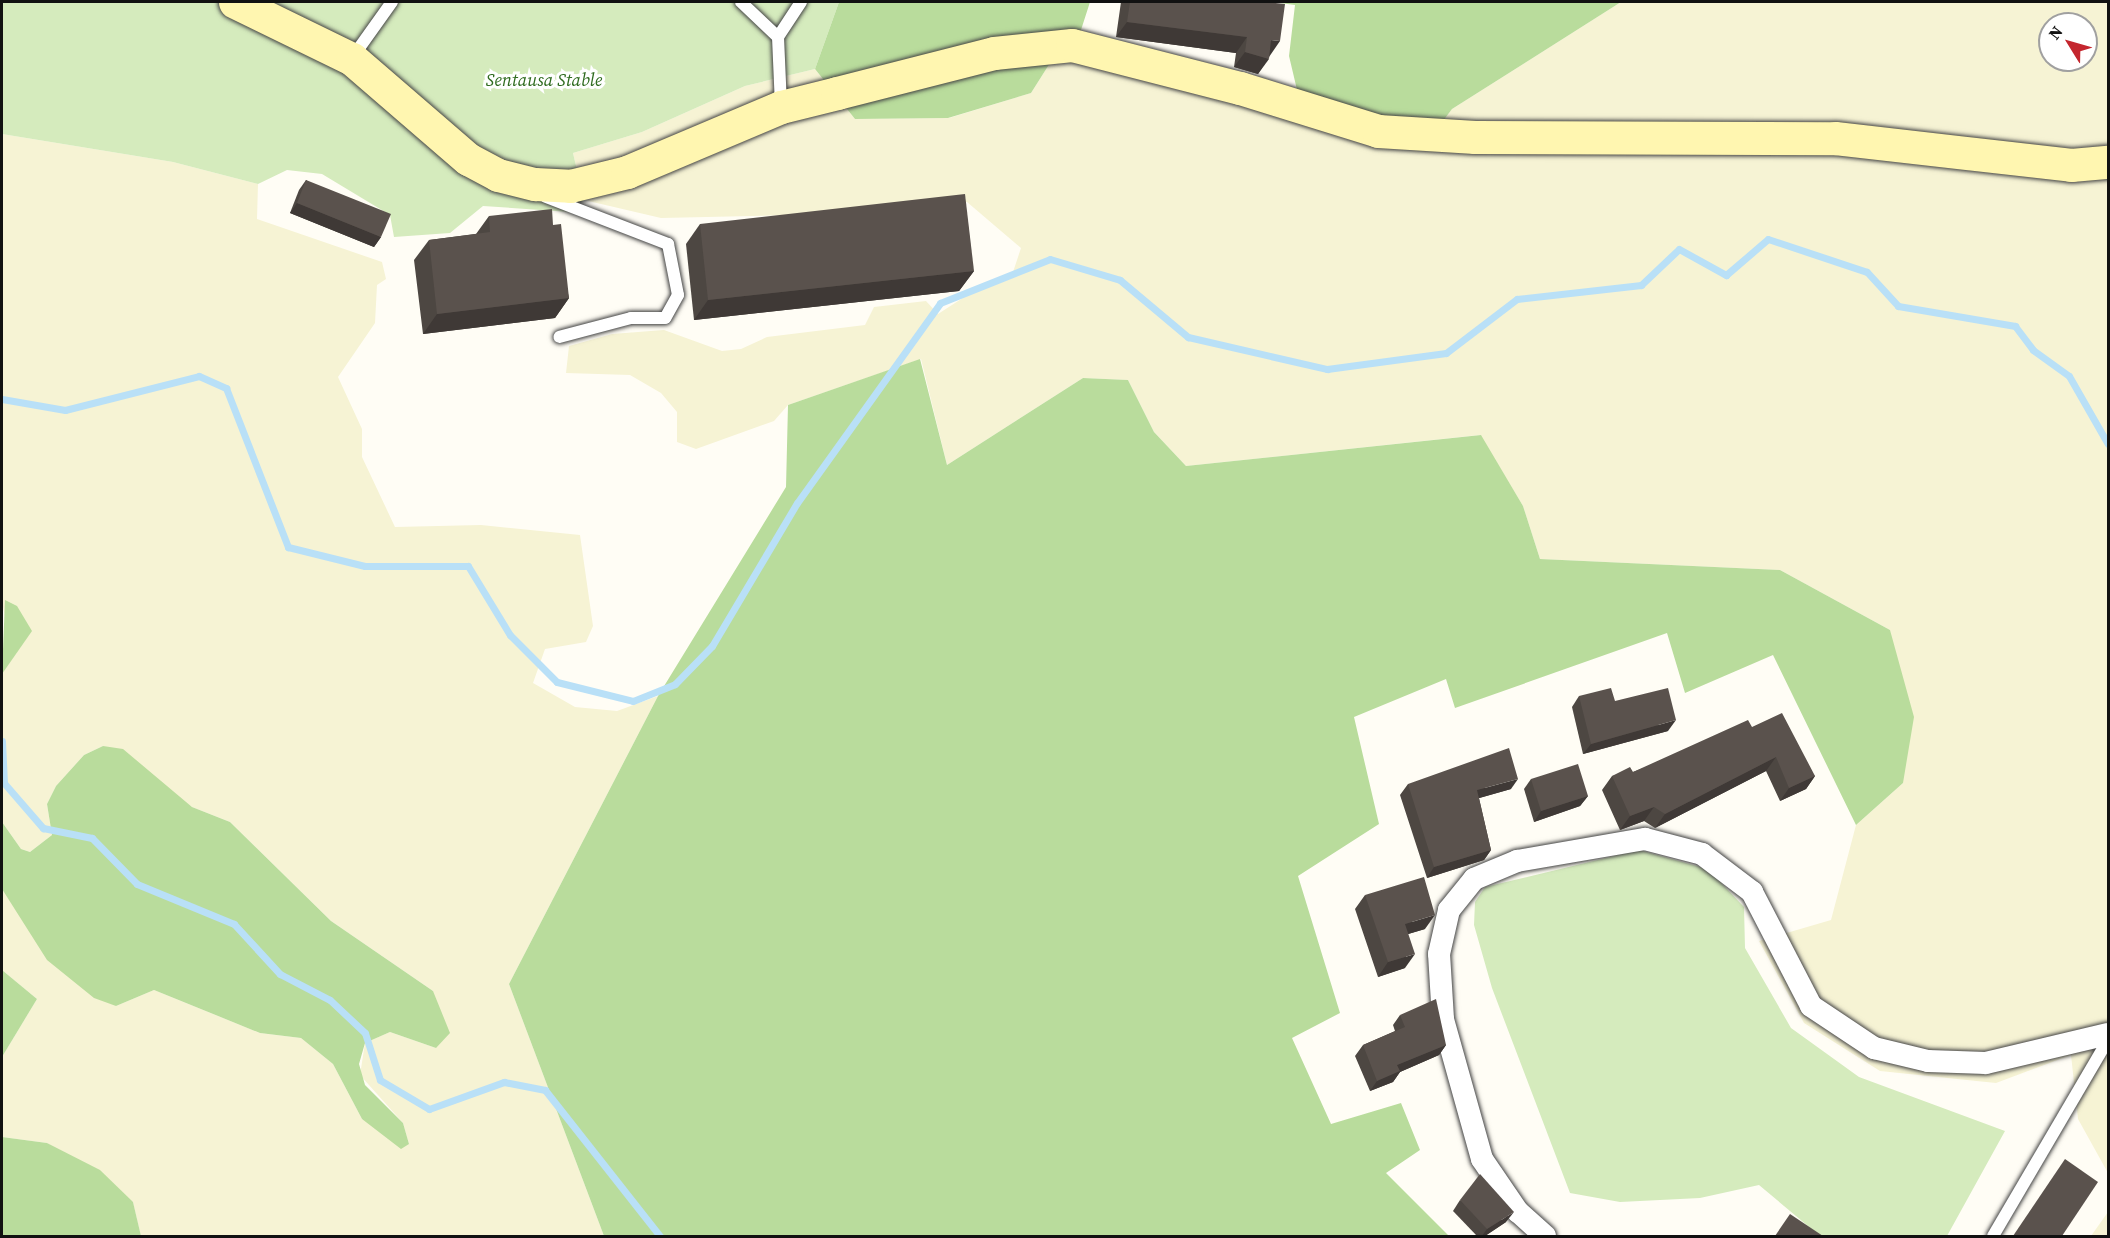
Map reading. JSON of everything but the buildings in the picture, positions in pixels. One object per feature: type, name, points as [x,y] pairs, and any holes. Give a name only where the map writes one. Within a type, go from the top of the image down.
[{"type":"street","points":[[235,2],[352,59],[468,159],[517,180],[570,186],[627,172],[781,107],[994,53],[1072,45],[1240,88],[1378,131],[1475,137],[1835,138],[2071,165],[2109,162]]},
{"type":"street","points":[[1545,1236],[1518,1212],[1482,1159],[1443,1019],[1441,928],[1474,879],[1506,864],[1645,839],[1702,854],[1752,892],[1811,1006],[1851,1037],[1898,1055],[1986,1063],[2109,1034]]},
{"type":"lane","points":[[352,59],[393,2]]},
{"type":"lane","points":[[741,2],[778,37]]},
{"type":"lane","points":[[781,107],[778,37],[801,2]]},
{"type":"lane","points":[[517,180],[535,193],[656,236],[673,253],[678,295],[671,315],[614,321],[559,337]]},
{"type":"lane","points":[[1993,1236],[2109,1040]]},
{"type":"shaded area","points":[[1621,2],[2108,2],[2108,1173],[2078,1119],[2071,1055],[1996,1083],[1880,1071],[1804,1023],[1759,941],[1831,920],[1856,825],[1903,783],[1890,630],[1780,570],[1540,559],[1523,506],[1480,435],[1186,466],[1154,432],[1128,380],[1083,378],[947,465],[921,359],[788,405],[774,421],[696,449],[677,442],[677,412],[661,393],[630,375],[566,373],[569,346],[612,334],[664,330],[722,351],[741,349],[767,337],[865,325],[874,307],[926,301],[938,314],[969,294],[1011,278],[1021,248],[967,202],[836,214],[661,218],[584,200],[573,153],[642,132],[745,86],[815,69],[855,119],[949,118],[1031,93],[1050,63],[1072,58],[1180,80],[1273,116],[1298,94],[1440,125],[1452,109]]},
{"type":"shaded area","points":[[2,134],[173,162],[258,184],[257,219],[382,262],[386,279],[377,285],[375,323],[338,377],[362,429],[362,457],[395,527],[481,525],[580,535],[593,626],[586,642],[545,649],[533,683],[575,707],[617,711],[658,696],[509,984],[604,1236],[141,1236],[133,1202],[47,1143],[2,1137],[2,1057],[37,999],[2,970],[2,889],[25,923],[116,1006],[154,990],[260,1033],[301,1038],[333,1064],[362,1119],[409,1144],[403,1123],[360,1075],[365,1043],[390,1032],[436,1048],[433,991],[331,921],[230,822],[192,807],[103,746],[84,755],[56,786],[47,804],[52,835],[30,852],[21,849],[2,822],[2,674],[13,656],[2,602]]},
{"type":"shaded area","points":[[2108,1212],[2108,1236],[2091,1236]]},
{"type":"green space","name":"Sentausa Stable","points":[[2,2],[839,2],[815,69],[745,86],[642,132],[573,153],[584,200],[570,212],[483,206],[450,233],[394,237],[390,215],[322,174],[287,170],[258,184],[173,162],[2,134]]},
{"type":"green space","points":[[839,2],[1090,2],[1072,58],[1050,63],[1031,93],[948,118],[855,119],[815,69]]},
{"type":"green space","points":[[1272,2],[1621,2],[1452,109],[1440,125],[1354,113],[1298,94],[1289,56],[1295,5]]},
{"type":"green space","points":[[920,359],[947,465],[1083,378],[1128,380],[1154,432],[1186,466],[1481,435],[1523,506],[1540,559],[1780,570],[1890,630],[1914,717],[1903,783],[1856,825],[1773,655],[1685,693],[1667,633],[1455,708],[1446,679],[1354,717],[1379,824],[1298,876],[1340,1013],[1292,1038],[1331,1124],[1401,1103],[1420,1150],[1386,1173],[1449,1236],[604,1236],[509,984],[658,696],[786,487],[788,405]]},
{"type":"green space","points":[[5,600],[17,606],[32,631],[2,674]]},
{"type":"green space","points":[[103,746],[123,749],[192,807],[230,822],[331,921],[433,991],[450,1033],[436,1048],[390,1032],[365,1043],[359,1064],[365,1085],[403,1123],[409,1144],[401,1149],[362,1119],[333,1064],[301,1038],[260,1033],[154,990],[116,1006],[94,998],[47,960],[2,889],[2,822],[21,849],[30,852],[52,835],[47,804],[56,786],[84,755]]},
{"type":"green space","points":[[1639,850],[1708,869],[1744,907],[1745,948],[1791,1028],[1859,1077],[2005,1131],[1947,1236],[1820,1236],[1759,1185],[1700,1198],[1620,1202],[1570,1193],[1492,988],[1474,925],[1475,902],[1485,887]]},
{"type":"green space","points":[[2,970],[37,999],[2,1057]]},
{"type":"green space","points":[[2,1137],[47,1143],[100,1170],[133,1202],[141,1236],[2,1236]]},
{"type":"waterway","points":[[2,399],[65,410],[199,376],[226,388],[288,547],[365,566],[468,566],[510,635],[557,682],[633,701],[675,684],[712,646],[797,503],[940,303],[1050,259],[1120,280],[1188,337],[1327,369],[1446,353],[1517,299],[1641,285],[1679,249],[1726,275],[1768,239],[1867,272],[1898,306],[2015,326],[2033,350],[2069,376],[2108,444]]},
{"type":"waterway","points":[[2,741],[4,783],[43,828],[92,838],[137,884],[234,924],[280,974],[330,1000],[365,1033],[380,1080],[429,1109],[504,1082],[545,1090],[660,1236]]}]
